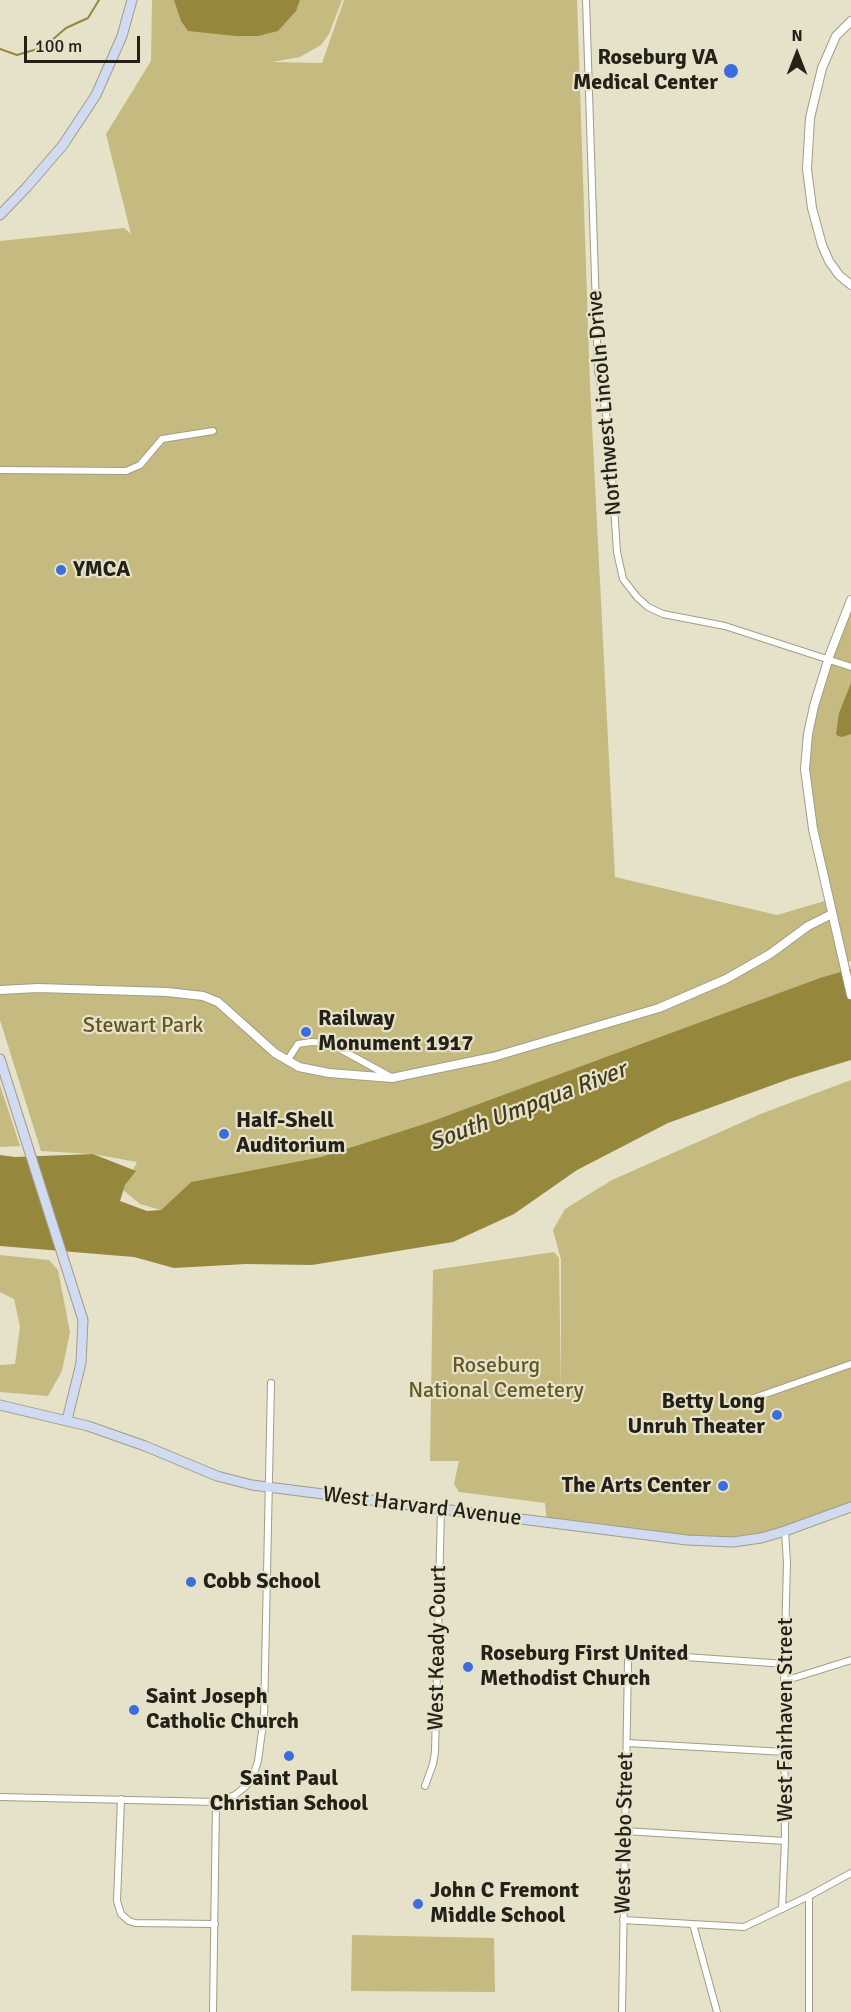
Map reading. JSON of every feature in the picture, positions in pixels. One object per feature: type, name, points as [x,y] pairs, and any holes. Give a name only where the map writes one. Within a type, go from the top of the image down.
[{"type":"main road","points":[[0,214],[63,145],[96,95],[122,36],[132,0]]},
{"type":"main road","points":[[0,1059],[83,1320],[83,1347],[67,1420]]},
{"type":"main road","name":"West Harvard Avenue","points":[[0,1406],[67,1420],[120,1437],[217,1476],[269,1488],[703,1542],[744,1540],[785,1531],[851,1507]]},
{"type":"street","name":"Northwest Lincoln Drive","points":[[586,0],[598,369],[610,443],[617,552],[623,579],[648,607],[663,614],[724,626],[851,667]]},
{"type":"street","points":[[851,21],[836,36],[822,68],[809,125],[807,170],[812,208],[822,245],[839,275],[851,285]]},
{"type":"street","points":[[0,470],[126,471],[140,465],[162,439],[213,430]]},
{"type":"street","points":[[851,600],[828,659],[808,734],[806,769],[813,829],[851,996]]},
{"type":"street","points":[[0,990],[70,988],[167,992],[203,996],[224,1006],[275,1053],[287,1061],[309,1070],[392,1078],[494,1057],[659,1008],[726,979],[770,954],[808,926],[832,914]]},
{"type":"street","points":[[287,1061],[298,1044],[329,1042],[392,1078]]},
{"type":"street","points":[[751,1399],[851,1364]]},
{"type":"street","points":[[0,1797],[216,1802],[235,1794],[246,1786],[253,1776],[258,1761],[264,1716],[271,1383]]},
{"type":"street","name":"West Keady Court","points":[[425,1786],[435,1752],[441,1509]]},
{"type":"street","name":"West Fairhaven Street","points":[[782,1909],[785,1842],[784,1682],[787,1563],[785,1531]]},
{"type":"street","name":"West Nebo Street","points":[[622,2012],[628,1659],[642,1654],[786,1664]]},
{"type":"street","points":[[784,1682],[851,1660]]},
{"type":"street","points":[[627,1743],[785,1752]]},
{"type":"street","points":[[121,1799],[117,1901],[121,1914],[135,1923],[215,1924]]},
{"type":"street","points":[[213,2012],[216,1802]]},
{"type":"street","points":[[625,1831],[785,1842]]},
{"type":"street","points":[[623,1920],[744,1927],[851,1873]]},
{"type":"street","points":[[809,1896],[809,2012]]},
{"type":"street","points":[[693,1924],[717,2012]]},
{"type":"green space","name":"Stewart Park","points":[[152,0],[342,0],[329,34],[321,45],[300,57],[272,62],[322,63],[344,0],[577,0],[590,385],[615,877],[777,915],[828,900],[807,786],[808,734],[851,602],[851,961],[844,963],[851,995],[539,1083],[430,1122],[321,1157],[191,1182],[161,1210],[140,1204],[123,1190],[137,1162],[93,1154],[41,1151],[0,1020],[0,241],[124,228],[131,234],[106,134],[151,61]]},
{"type":"green space","name":"Roseburg National Cemetery","points":[[851,1080],[851,1507],[733,1542],[547,1523],[545,1503],[459,1492],[454,1484],[459,1461],[430,1461],[433,1270],[554,1252],[559,1258],[561,1394],[561,1260],[553,1230],[565,1209],[612,1180],[763,1113]]},
{"type":"green space","points":[[0,1085],[20,1146],[0,1147]]},
{"type":"green space","points":[[0,1255],[49,1260],[58,1270],[70,1332],[62,1371],[48,1396],[0,1392],[0,1365],[15,1364],[20,1327],[14,1299],[0,1292]]},
{"type":"green space","points":[[352,1935],[494,1938],[495,1992],[351,1991]]},
{"type":"water","points":[[174,0],[300,0],[296,11],[278,31],[258,36],[236,36],[188,31],[181,21]]},
{"type":"water","points":[[851,683],[851,734],[842,737],[836,734],[839,713]]},
{"type":"water","name":"South Umpqua River","points":[[851,969],[851,1060],[792,1078],[668,1123],[577,1170],[514,1214],[453,1242],[312,1265],[246,1264],[174,1268],[134,1257],[0,1246],[0,1155],[15,1157],[93,1154],[136,1171],[125,1185],[120,1201],[147,1211],[161,1210],[191,1182],[321,1157],[430,1122],[820,978]]},
{"type":"waterway","points":[[0,49],[17,55],[44,47],[66,28],[88,18],[99,0]]},
{"type":"place","name":"Roseburg VA Medical Center","points":[[731,71]]},
{"type":"place","name":"YMCA","points":[[61,570]]},
{"type":"place","name":"Railway Monument 1917","points":[[306,1032]]},
{"type":"place","name":"Half-Shell Auditorium","points":[[224,1134]]},
{"type":"place","name":"Betty Long Unruh Theater","points":[[777,1415]]},
{"type":"place","name":"The Arts Center","points":[[723,1486]]},
{"type":"place","name":"Cobb School","points":[[191,1582]]},
{"type":"place","name":"Roseburg First United Methodist Church","points":[[468,1667]]},
{"type":"place","name":"Saint Joseph Catholic Church","points":[[134,1710]]},
{"type":"place","name":"Saint Paul Christian School","points":[[289,1756]]},
{"type":"place","name":"John C Fremont Middle School","points":[[418,1904]]}]
